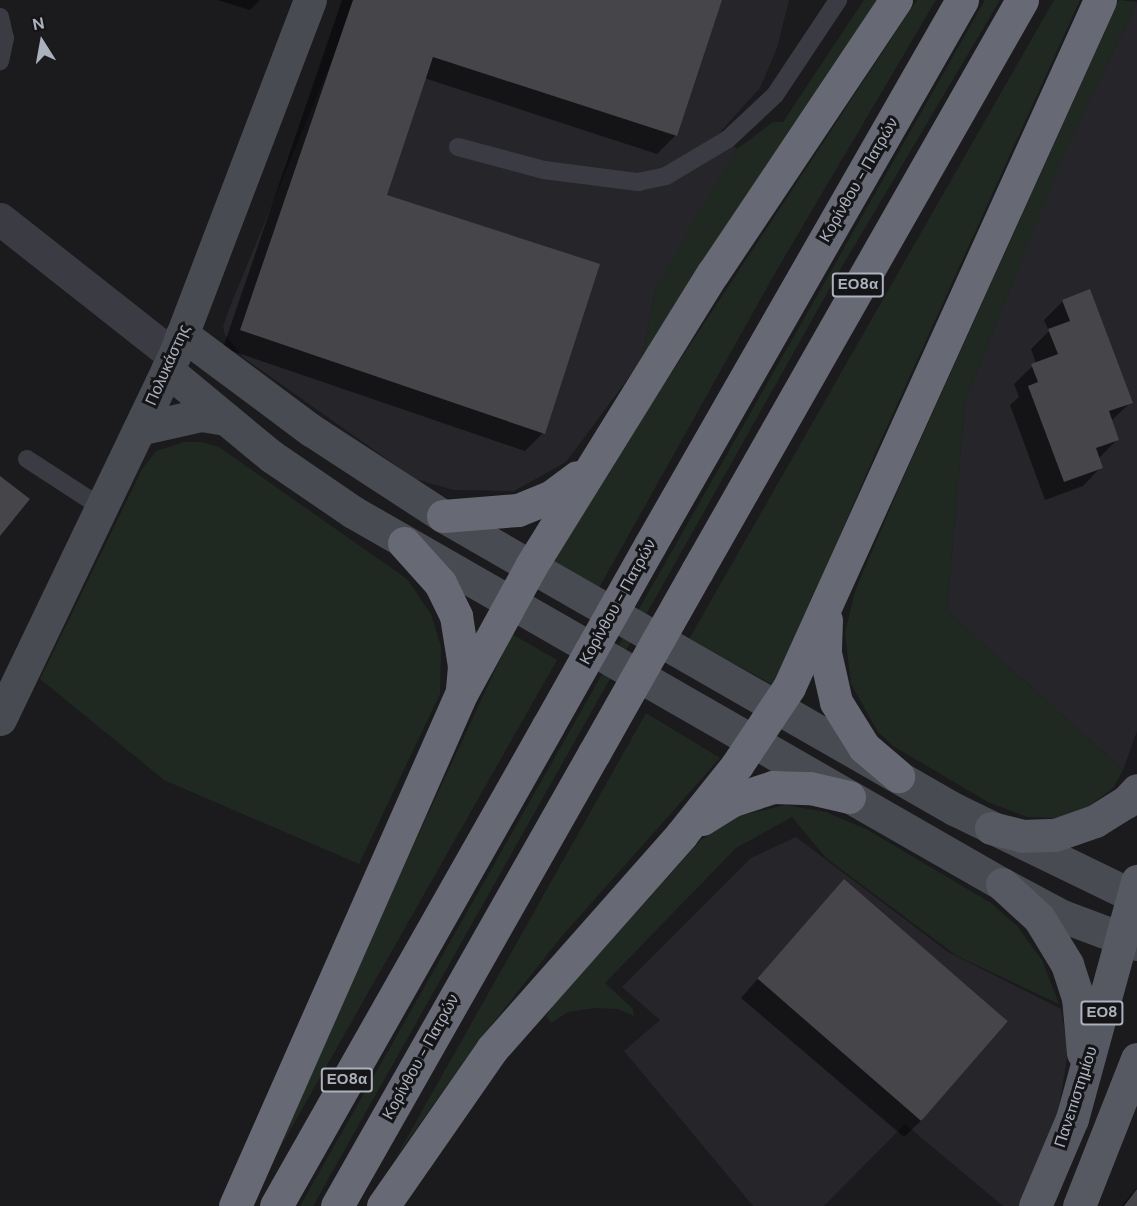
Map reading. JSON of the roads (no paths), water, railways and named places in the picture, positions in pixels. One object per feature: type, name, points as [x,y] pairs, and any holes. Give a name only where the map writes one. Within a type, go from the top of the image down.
[{"type":"highway","points":[[235,1206],[461,694],[511,602],[599,454],[713,273],[896,0]]},
{"type":"highway","name":"Κορίνθου - Πατρών","points":[[276,1206],[650,544],[962,0]]},
{"type":"highway","name":"Κορίνθου - Πατρών","points":[[337,1206],[1022,0]]},
{"type":"highway","points":[[383,1206],[513,1023],[681,835],[754,740],[777,706],[831,601],[1100,0]]},
{"type":"highway","points":[[443,516],[502,513],[534,505],[566,486],[599,454]]},
{"type":"highway","points":[[404,543],[440,583],[456,616],[464,666],[461,694]]},
{"type":"highway","points":[[831,601],[823,639],[836,702],[864,747],[898,776]]},
{"type":"highway","points":[[681,835],[727,803],[764,789],[801,787],[849,797]]},
{"type":"main road","points":[[991,828],[1022,836],[1055,835],[1095,821],[1126,802],[1137,790]]},
{"type":"main road","points":[[1002,884],[1043,923],[1071,975],[1081,1016],[1082,1087]]},
{"type":"main road","name":"Πανεπιστημίου","points":[[1035,1206],[1082,1087],[1130,942],[1136,892]]},
{"type":"main road","points":[[1087,1200],[1137,1059]]},
{"type":"street","name":"Πολυκάστης","points":[[0,719],[174,353],[310,0]]},
{"type":"street","points":[[0,219],[174,353],[443,516],[991,828],[1136,892]]},
{"type":"street","points":[[174,353],[226,418],[306,482],[404,543],[754,740],[1002,884],[1062,916],[1130,942]]},
{"type":"street","points":[[139,429],[201,416],[226,418]]},
{"type":"lane","points":[[458,147],[544,170],[638,183],[666,176],[728,139],[775,95],[838,0]]},
{"type":"lane","points":[[0,17],[5,38],[0,61]]},
{"type":"lane","points":[[27,459],[101,507]]}]
